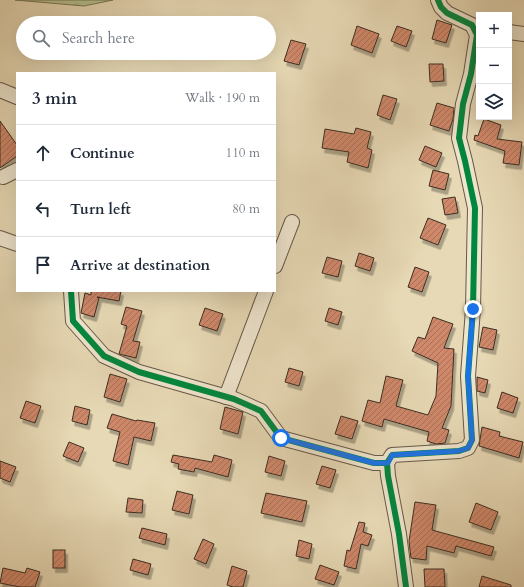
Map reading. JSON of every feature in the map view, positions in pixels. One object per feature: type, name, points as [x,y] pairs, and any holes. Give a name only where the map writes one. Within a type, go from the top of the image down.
[{"type":"street","points":[[406,587],[399,534],[388,476],[388,463],[392,455],[459,451],[468,448],[472,440],[468,376],[473,309],[475,208],[459,138],[463,104],[471,74],[477,35],[475,26],[447,14],[441,7],[438,0]]},
{"type":"street","points":[[512,32],[524,34]]},
{"type":"street","points":[[0,90],[16,96]]},
{"type":"street","points":[[3,177],[16,170]]},
{"type":"street","points":[[276,263],[292,222]]},
{"type":"street","points":[[0,238],[16,244]]},
{"type":"street","points":[[71,292],[73,321],[104,356],[139,372],[226,397],[261,411],[281,438],[374,463],[388,463]]},
{"type":"street","points":[[226,397],[266,292]]},
{"type":"green space","points":[[15,0],[113,0],[84,6]]},
{"type":"building","points":[[437,20],[452,25],[446,43],[432,39]]},
{"type":"building","points":[[357,26],[379,34],[372,53],[351,45]]},
{"type":"building","points":[[397,26],[412,31],[406,47],[391,41]]},
{"type":"building","points":[[291,40],[306,44],[299,65],[284,61]]},
{"type":"building","points":[[429,64],[443,64],[444,81],[430,82]]},
{"type":"building","points":[[383,95],[397,99],[390,120],[377,115]]},
{"type":"building","points":[[437,103],[454,108],[453,119],[449,131],[430,125]]},
{"type":"building","points":[[484,120],[501,125],[497,139],[522,142],[519,165],[503,163],[505,151],[474,140],[475,135],[478,136]]},
{"type":"building","points":[[0,121],[16,144],[16,157],[0,168]]},
{"type":"building","points":[[356,128],[371,132],[367,148],[372,150],[368,168],[347,162],[349,152],[322,148],[325,129],[354,134]]},
{"type":"building","points":[[425,146],[442,153],[436,167],[419,160]]},
{"type":"building","points":[[433,170],[449,174],[445,190],[429,186]]},
{"type":"building","points":[[455,197],[458,213],[445,215],[442,199]]},
{"type":"building","points":[[428,218],[446,225],[438,245],[420,238]]},
{"type":"building","points":[[359,253],[374,258],[370,271],[355,266]]},
{"type":"building","points":[[327,257],[342,261],[338,277],[322,273]]},
{"type":"building","points":[[415,267],[429,272],[422,292],[408,287]]},
{"type":"building","points":[[91,292],[121,292],[119,301],[97,297],[99,298],[94,317],[81,313],[85,293],[91,295]]},
{"type":"building","points":[[126,307],[142,311],[133,341],[140,342],[136,358],[119,354],[127,326],[121,324]]},
{"type":"building","points":[[205,308],[223,314],[217,331],[199,325]]},
{"type":"building","points":[[329,308],[342,312],[338,325],[325,321]]},
{"type":"building","points":[[433,317],[453,324],[444,348],[454,349],[451,406],[442,428],[449,430],[445,443],[436,444],[427,441],[429,432],[384,419],[382,427],[362,421],[368,400],[380,403],[386,376],[403,380],[396,406],[428,415],[436,396],[438,363],[412,351],[418,337],[425,339]]},
{"type":"building","points":[[483,327],[497,330],[493,350],[479,347]]},
{"type":"building","points":[[289,368],[303,372],[299,386],[285,382]]},
{"type":"building","points":[[110,374],[127,379],[120,402],[104,397]]},
{"type":"building","points":[[477,377],[488,380],[485,393],[477,391]]},
{"type":"building","points":[[502,392],[518,398],[513,413],[497,408]]},
{"type":"building","points":[[26,401],[41,406],[35,423],[20,418]]},
{"type":"building","points":[[75,406],[90,410],[87,425],[72,421]]},
{"type":"building","points":[[225,407],[243,412],[238,434],[220,429]]},
{"type":"building","points":[[112,414],[136,421],[155,423],[151,441],[134,437],[128,465],[113,461],[120,432],[107,428]]},
{"type":"building","points":[[341,416],[358,421],[352,439],[335,434]]},
{"type":"building","points":[[482,427],[500,432],[499,436],[523,442],[519,458],[479,446]]},
{"type":"building","points":[[69,442],[84,448],[78,462],[63,456]]},
{"type":"building","points":[[173,455],[212,462],[214,455],[232,460],[228,477],[195,468],[194,472],[178,469],[179,464],[171,462]]},
{"type":"building","points":[[269,456],[285,461],[281,476],[265,472]]},
{"type":"building","points":[[0,461],[16,467],[10,482],[0,478]]},
{"type":"building","points":[[322,466],[336,470],[330,488],[316,484]]},
{"type":"building","points":[[177,491],[193,495],[189,514],[172,510]]},
{"type":"building","points":[[266,493],[307,501],[302,522],[261,513]]},
{"type":"building","points":[[128,498],[143,500],[142,513],[126,512]]},
{"type":"building","points":[[415,502],[436,505],[432,530],[494,547],[491,556],[456,546],[454,553],[427,546],[426,560],[411,558],[409,541]]},
{"type":"building","points":[[476,503],[498,512],[491,530],[469,522]]},
{"type":"building","points":[[359,522],[365,523],[363,532],[372,535],[368,546],[361,544],[356,569],[344,566],[347,550],[350,551]]},
{"type":"building","points":[[142,528],[167,534],[165,545],[139,538]]},
{"type":"building","points":[[203,539],[214,544],[206,564],[194,559]]},
{"type":"building","points":[[299,540],[312,544],[309,559],[296,556]]},
{"type":"building","points":[[53,550],[65,550],[65,568],[53,568]]},
{"type":"building","points":[[133,559],[151,564],[148,575],[130,570]]},
{"type":"building","points":[[320,565],[339,572],[334,585],[315,579]]},
{"type":"building","points":[[232,566],[247,571],[243,587],[233,587],[227,585]]},
{"type":"building","points":[[3,568],[25,573],[27,568],[40,572],[35,587],[20,587],[0,583]]},
{"type":"building","points":[[424,569],[444,569],[445,587],[425,587]]},
{"type":"building","points":[[482,576],[511,585],[511,587],[479,587]]},
{"type":"cycle path","points":[[406,587],[387,463],[392,455],[459,451],[468,448],[472,440],[468,376],[473,309],[475,208],[459,138],[463,104],[471,74],[477,35],[472,25],[447,13],[441,7],[438,0]]},
{"type":"cycle path","points":[[71,292],[73,321],[104,356],[139,372],[234,399],[261,411],[281,438],[374,463],[387,463]]},
{"type":"route","points":[[281,438],[374,463],[388,463],[392,455],[459,451],[468,448],[472,440],[468,376],[473,309]]}]
